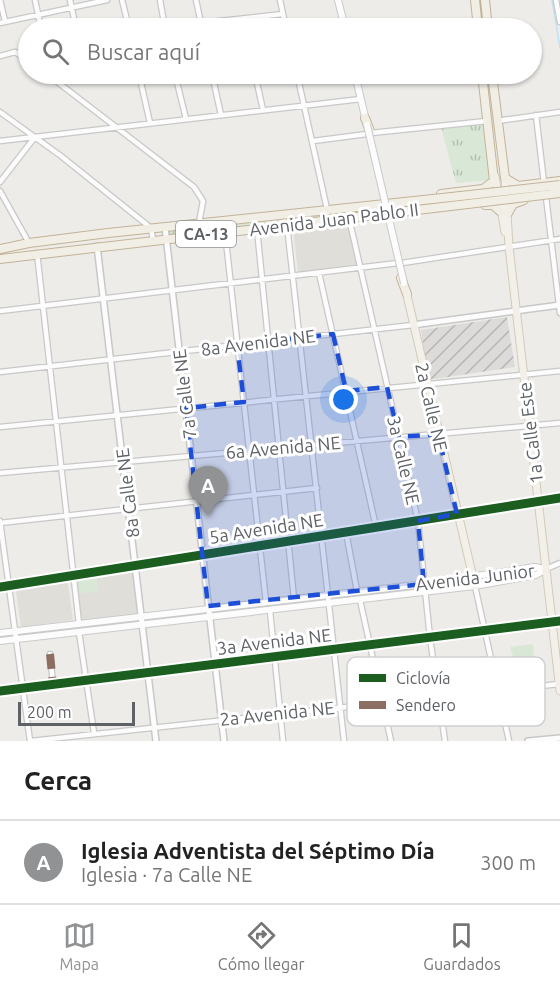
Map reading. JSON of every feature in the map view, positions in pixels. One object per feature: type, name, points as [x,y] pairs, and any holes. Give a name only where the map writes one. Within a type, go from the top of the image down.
[{"type":"highway","points":[[475,0],[477,18]]},
{"type":"highway","points":[[485,0],[487,18]]},
{"type":"highway","points":[[410,201],[490,186],[495,174],[483,84]]},
{"type":"highway","points":[[493,84],[505,178],[518,186],[560,183]]},
{"type":"highway","points":[[367,127],[384,193],[389,200],[400,202]]},
{"type":"highway","points":[[541,183],[534,189],[542,198]]},
{"type":"highway","name":"Avenida Juan Pablo II","points":[[0,249],[29,243],[152,228],[433,199],[560,183]]},
{"type":"highway","points":[[467,191],[474,196],[471,207]]},
{"type":"highway","points":[[367,206],[381,199],[384,193]]},
{"type":"highway","points":[[412,210],[424,212],[493,205],[504,213],[518,200],[560,194]]},
{"type":"highway","name":"Avenida Juan Pablo II","points":[[0,259],[560,194]]},
{"type":"highway","points":[[391,223],[393,217],[401,211]]},
{"type":"highway","points":[[376,214],[386,217],[391,223],[407,294]]},
{"type":"main road","points":[[338,0],[342,18]]},
{"type":"main road","name":"2a Calle NE","points":[[357,84],[475,586]]},
{"type":"main road","name":"1a Calle Este","points":[[495,174],[509,247],[546,569],[556,621],[560,686]]},
{"type":"main road","name":"1a Calle Este","points":[[504,213],[505,178]]},
{"type":"main road","name":"Avenida Junior","points":[[0,633],[424,584],[536,567],[546,569]]},
{"type":"main road","name":"Avenida Junior","points":[[0,641],[425,593],[536,575],[546,569]]},
{"type":"street","points":[[0,0],[3,22],[18,19]]},
{"type":"street","points":[[35,0],[39,18]]},
{"type":"street","points":[[70,0],[74,18]]},
{"type":"street","points":[[20,18],[107,0]]},
{"type":"street","points":[[122,0],[126,18]]},
{"type":"street","points":[[160,0],[163,18]]},
{"type":"street","points":[[196,0],[199,18]]},
{"type":"street","points":[[279,0],[284,18]]},
{"type":"street","points":[[556,0],[560,22]]},
{"type":"street","points":[[251,18],[283,14]]},
{"type":"street","points":[[0,56],[15,52],[18,54]]},
{"type":"street","points":[[60,84],[194,187],[202,201],[199,223]]},
{"type":"street","points":[[141,84],[150,123]]},
{"type":"street","points":[[178,84],[186,119]]},
{"type":"street","points":[[214,84],[221,115]]},
{"type":"street","points":[[257,84],[263,110]]},
{"type":"street","points":[[300,84],[327,209]]},
{"type":"street","points":[[0,141],[361,99]]},
{"type":"street","points":[[0,112],[152,228],[153,240]]},
{"type":"street","points":[[497,120],[560,112]]},
{"type":"street","points":[[536,116],[541,183]]},
{"type":"street","points":[[313,141],[367,127],[487,121]]},
{"type":"street","points":[[0,182],[34,137]]},
{"type":"street","points":[[0,191],[29,243]]},
{"type":"street","points":[[542,198],[552,240],[560,313]]},
{"type":"street","name":"3a Calle NE","points":[[349,218],[418,520],[433,657]]},
{"type":"street","points":[[287,225],[344,741]]},
{"type":"street","name":"7a Calle NE","points":[[165,227],[224,741]]},
{"type":"street","points":[[256,229],[294,599]]},
{"type":"street","points":[[225,232],[266,602]]},
{"type":"street","points":[[0,311],[262,281],[560,239]]},
{"type":"street","name":"8a Calle NE","points":[[97,246],[156,741]]},
{"type":"street","points":[[37,253],[79,624]]},
{"type":"street","points":[[320,273],[376,527]]},
{"type":"street","name":"8a Avenida NE","points":[[0,372],[413,325],[516,309],[560,305]]},
{"type":"street","points":[[0,427],[560,371]]},
{"type":"street","name":"6a Avenida NE","points":[[0,473],[560,423]]},
{"type":"street","points":[[30,741],[0,522],[317,488]]},
{"type":"street","name":"5a Avenida NE","points":[[0,587],[560,498]]},
{"type":"street","points":[[346,532],[357,591]]},
{"type":"street","points":[[546,569],[560,563]]},
{"type":"street","name":"2a Calle NE","points":[[475,586],[492,657]]},
{"type":"street","points":[[360,600],[372,657]]},
{"type":"street","points":[[270,611],[283,741]]},
{"type":"street","name":"3a Avenida NE","points":[[0,691],[334,651],[556,621]]},
{"type":"street","points":[[79,632],[94,733]]},
{"type":"street","points":[[50,654],[53,684]]},
{"type":"street","name":"2a Avenida NE","points":[[545,687],[560,686]]},
{"type":"street","name":"2a Avenida NE","points":[[30,741],[347,705]]},
{"type":"street","points":[[388,726],[391,741]]},
{"type":"street","name":"3a Calle NE","points":[[443,726],[445,741]]},
{"type":"street","name":"2a Calle NE","points":[[506,726],[509,741]]},
{"type":"street","points":[[528,741],[560,738]]},
{"type":"highlighted area","points":[[333,334],[346,391],[387,387],[399,437],[438,434],[457,514],[418,521],[424,584],[208,606],[186,408],[244,402],[237,345]]},
{"type":"shaded area","points":[[349,223],[358,264],[298,272],[293,228]]},
{"type":"shaded area","points":[[507,317],[515,367],[428,380],[421,330]]},
{"type":"shaded area","points":[[132,566],[137,616],[81,621],[75,573]]},
{"type":"shaded area","points":[[67,577],[73,620],[21,627],[15,584]]},
{"type":"green space","points":[[485,123],[492,180],[456,183],[441,127]]},
{"type":"green space","points":[[384,204],[385,213],[166,239],[165,227]]},
{"type":"green space","points":[[96,575],[98,591],[77,594],[75,577]]},
{"type":"green space","points":[[533,644],[534,657],[513,657],[510,647]]},
{"type":"waterway","points":[[552,0],[560,48]]},
{"type":"marked path","points":[[50,654],[53,684]]},
{"type":"cycle path","points":[[0,587],[560,498]]},
{"type":"cycle path","points":[[0,691],[560,621]]},
{"type":"place","name":"Iglesia Adventista del Séptimo Día","points":[[208,516]]}]
